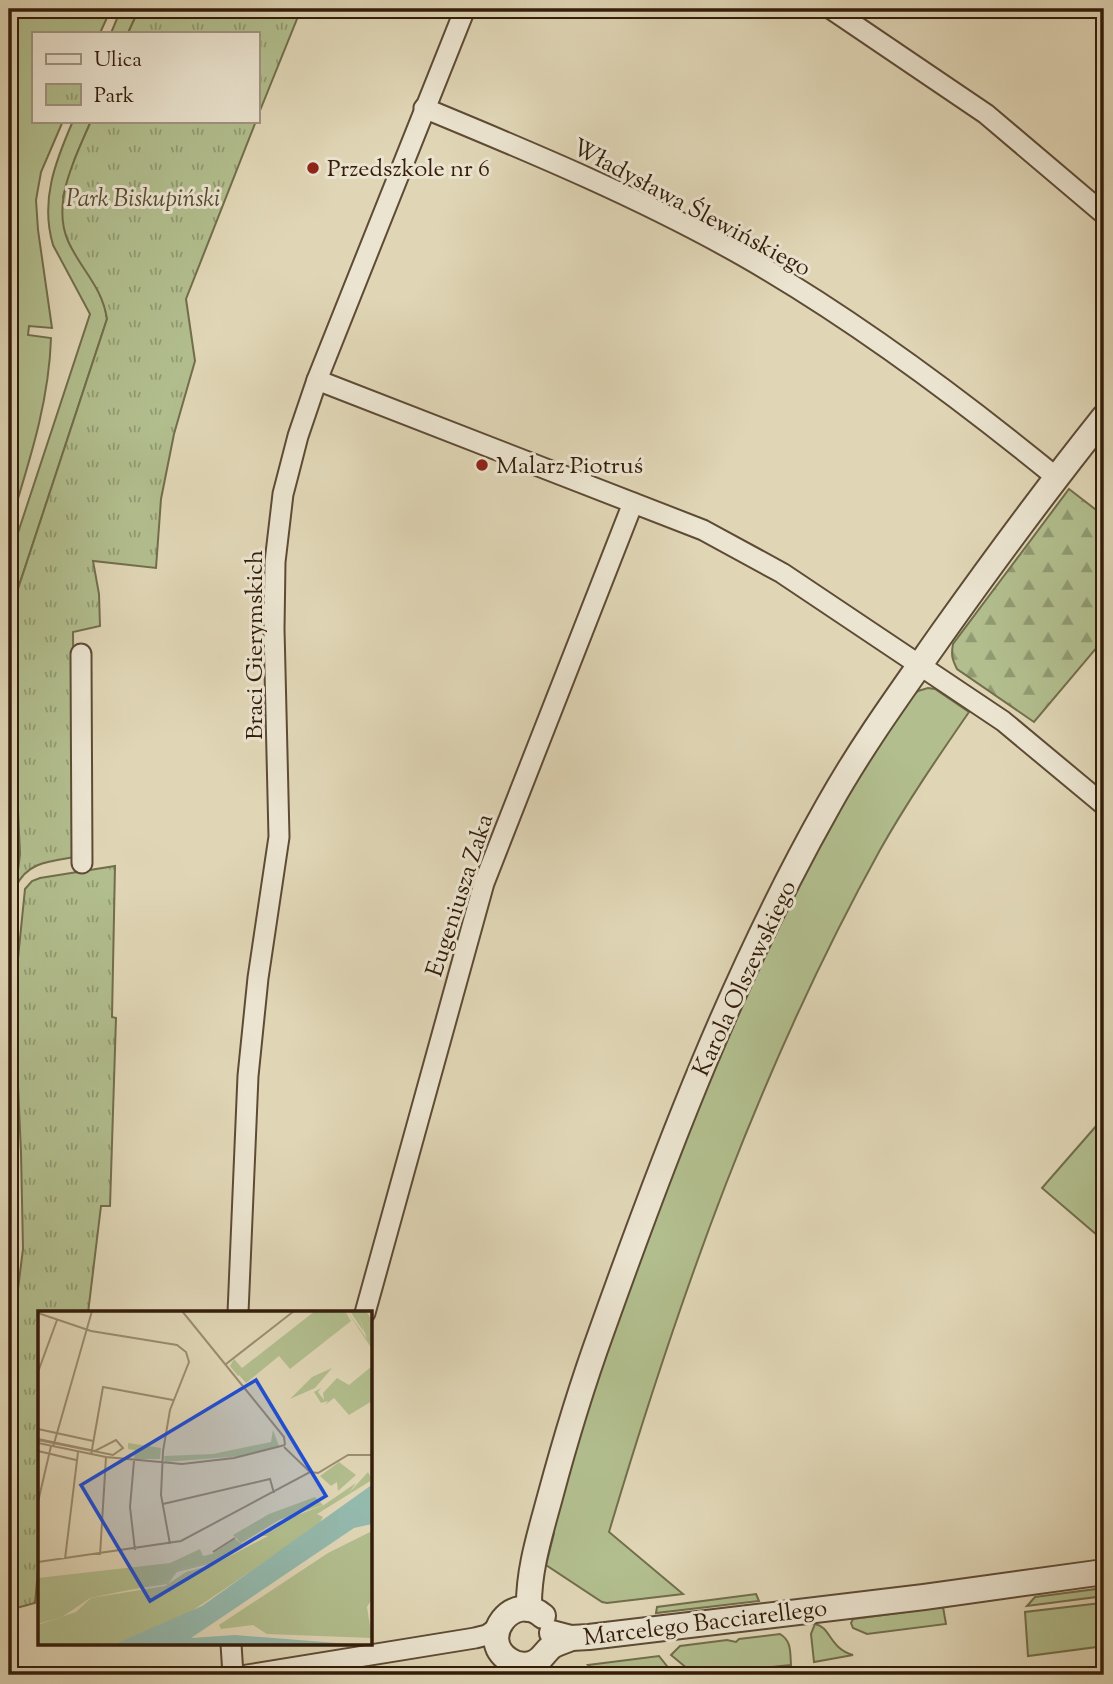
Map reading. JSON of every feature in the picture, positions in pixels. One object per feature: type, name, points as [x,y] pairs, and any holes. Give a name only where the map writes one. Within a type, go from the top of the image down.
[{"type":"street","name":"Braci Gierymskich","points":[[238,1311],[248,1076],[258,978],[279,837],[274,629],[275,562],[284,494],[298,436],[317,380],[465,9]]},
{"type":"street","points":[[831,9],[986,114],[1104,214]]},
{"type":"street","name":"Władysława Ślewińskiego","points":[[424,108],[566,167],[744,257],[806,294],[914,368],[1056,477]]},
{"type":"street","points":[[317,380],[703,530],[782,573],[920,664],[1025,737],[1104,805]]},
{"type":"street","name":"Karola Olszewskiego","points":[[523,1609],[568,1432],[654,1185],[698,1076],[770,915],[828,805],[873,731],[1056,477],[1104,417]]},
{"type":"street","name":"Eugeniusza Zaka","points":[[366,1311],[484,883],[633,503]]},
{"type":"street","points":[[81,654],[82,863]]},
{"type":"street","name":"Marcelego Bacciarellego","points":[[523,1609],[540,1613],[558,1639],[924,1597],[1104,1572]]},
{"type":"street","points":[[247,1675],[489,1636],[504,1616],[523,1609]]},
{"type":"street","points":[[489,1636],[502,1655],[519,1670],[542,1659],[558,1639]]},
{"type":"street","points":[[231,1646],[233,1675]]},
{"type":"green space","points":[[9,9],[111,9],[100,32],[32,32],[32,122],[63,122],[41,172],[36,200],[52,328],[29,326],[28,335],[51,338],[46,387],[36,434],[9,528]]},
{"type":"green space","points":[[121,9],[139,9],[128,32],[111,32]]},
{"type":"green space","points":[[139,9],[301,9],[259,113],[259,32],[128,32]]},
{"type":"green space","points":[[73,122],[91,122],[75,158],[63,197],[104,301],[107,319],[13,604],[10,635],[20,854],[9,946],[9,560],[90,314],[53,245],[49,229],[51,182]]},
{"type":"green space","name":"Park Biskupiński","points":[[91,122],[256,122],[186,299],[195,361],[174,434],[161,499],[156,568],[93,561],[99,594],[100,626],[73,632],[75,857],[40,864],[26,872],[16,887],[20,854],[10,635],[13,604],[107,319],[101,297],[73,251],[63,226],[64,195]]},
{"type":"green space","points":[[1069,489],[1104,516],[1104,639],[1034,722],[957,669],[952,648]]},
{"type":"green space","points":[[928,688],[935,689],[969,712],[880,850],[837,931],[760,1098],[694,1270],[609,1532],[683,1594],[602,1602],[546,1565],[554,1533],[550,1531],[628,1277],[745,986],[857,774],[912,696]]},
{"type":"green space","points":[[115,866],[112,1017],[116,1018],[110,1206],[101,1206],[88,1311],[38,1311],[38,1571],[35,1603],[9,1610],[9,1360],[23,1249],[15,1018],[11,993],[16,978],[25,889],[32,881]]},
{"type":"green space","points":[[1104,1117],[1104,1241],[1042,1188]]},
{"type":"green space","points":[[1104,1588],[1104,1596],[1027,1606],[1035,1597]]},
{"type":"green space","points":[[756,1594],[759,1601],[656,1613],[657,1607]]},
{"type":"green space","points":[[1104,1604],[1104,1646],[1028,1656],[1025,1612]]},
{"type":"green space","points":[[943,1607],[946,1624],[867,1634],[853,1628],[851,1623],[853,1619]]},
{"type":"green space","points":[[815,1624],[824,1629],[839,1648],[853,1655],[814,1662],[811,1634]]},
{"type":"green space","points":[[780,1634],[788,1644],[791,1665],[695,1675],[671,1655],[680,1646],[727,1640],[736,1642],[739,1639]]},
{"type":"green space","points":[[659,1656],[674,1675],[599,1675],[588,1665]]},
{"type":"place","name":"Przedszkole nr 6","points":[[313,168]]},
{"type":"place","name":"Malarz Piotruś","points":[[482,465]]}]
